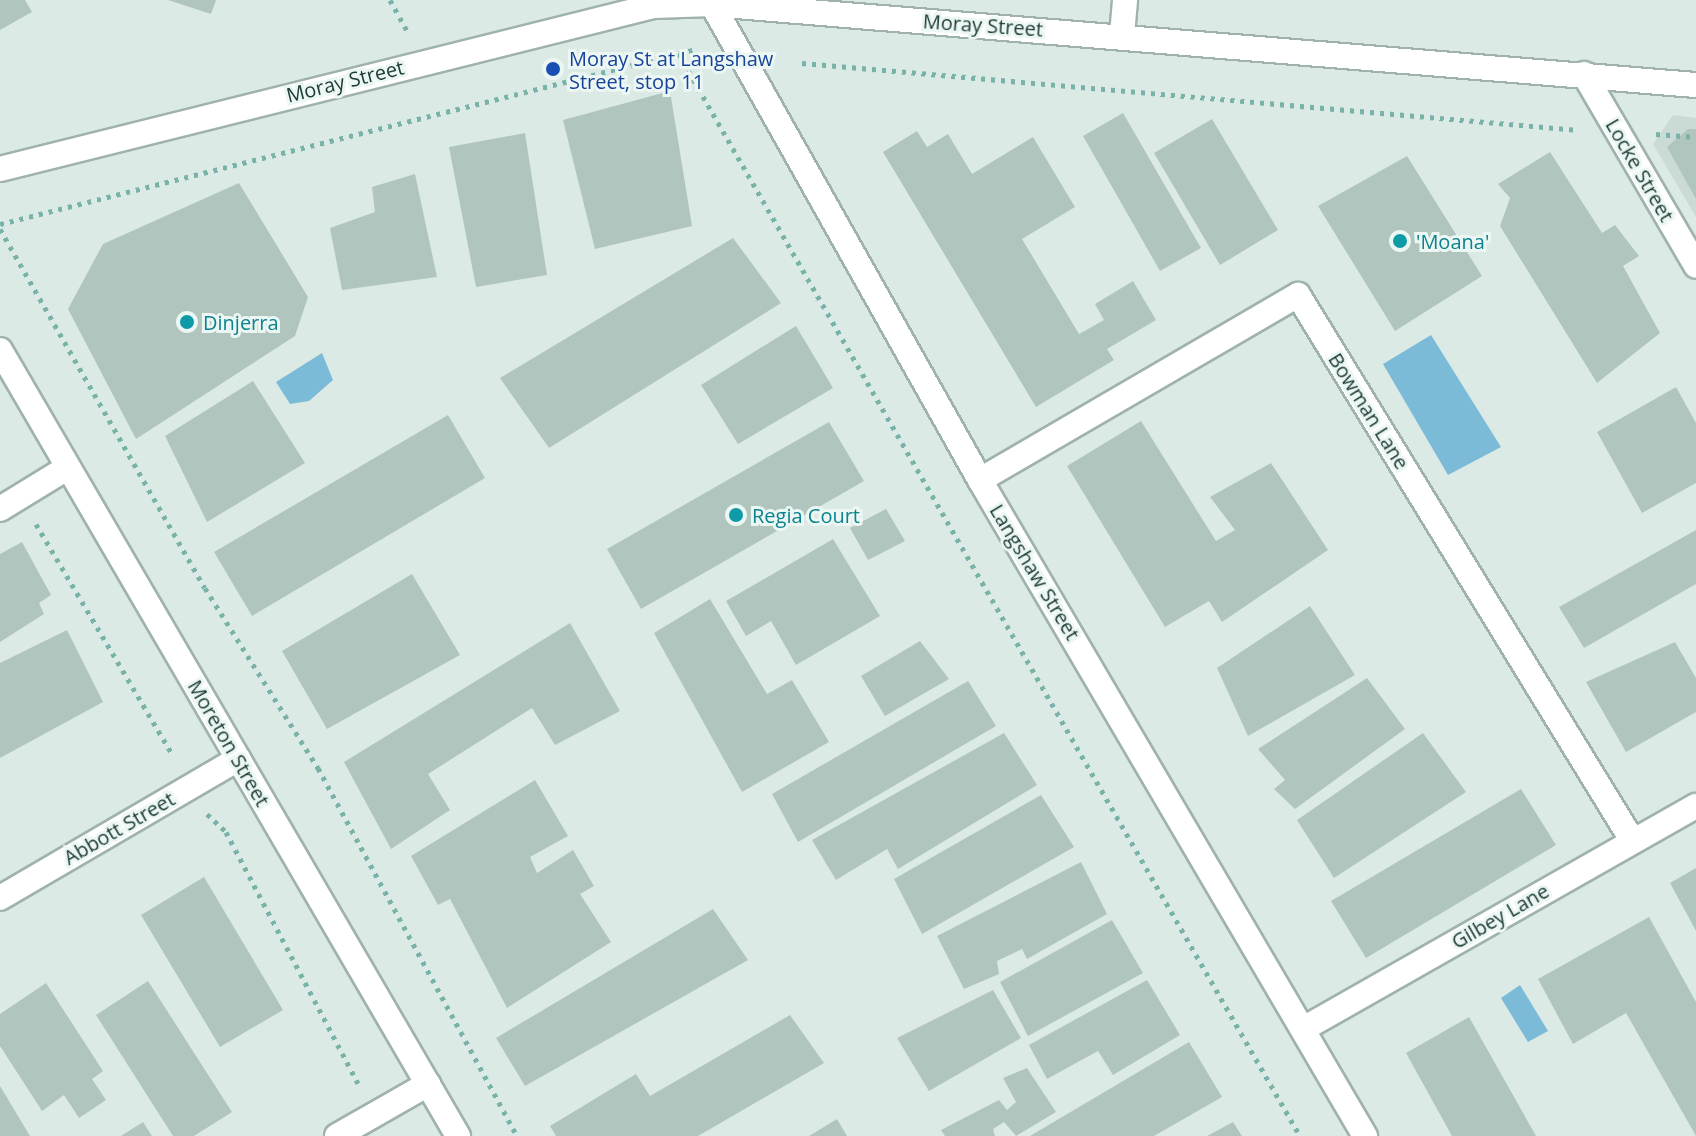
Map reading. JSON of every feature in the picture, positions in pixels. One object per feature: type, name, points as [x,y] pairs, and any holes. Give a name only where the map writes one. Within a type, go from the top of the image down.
[{"type":"street","points":[[1122,35],[1125,0]]},
{"type":"street","name":"Moray Street","points":[[0,169],[654,6],[712,4],[1122,35],[1696,85]]},
{"type":"street","name":"Langshaw Street","points":[[712,4],[980,480],[1305,1028],[1365,1136]]},
{"type":"street","name":"Locke Street","points":[[1584,74],[1696,266]]},
{"type":"street","name":"Bowman Lane","points":[[980,480],[1298,295],[1632,840]]},
{"type":"street","name":"Moreton Street","points":[[0,350],[458,1136]]},
{"type":"street","points":[[0,509],[67,468]]},
{"type":"street","name":"Abbott Street","points":[[0,898],[238,759]]},
{"type":"street","name":"Gilbey Lane","points":[[1305,1028],[1696,806]]},
{"type":"street","points":[[337,1136],[428,1084]]},
{"type":"path","points":[[517,1136],[318,768],[205,588],[0,226],[692,50]]},
{"type":"path","points":[[678,53],[1300,1136]]},
{"type":"path","points":[[802,63],[1618,133],[1696,137]]},
{"type":"path","points":[[32,516],[173,756]]},
{"type":"path","points":[[203,810],[226,832],[358,1083]]},
{"type":"shaded area","points":[[1673,115],[1696,118],[1696,217],[1653,144]]},
{"type":"water","points":[[1431,335],[1501,447],[1448,475],[1383,364]]},
{"type":"water","points":[[322,353],[333,380],[309,401],[290,404],[276,382]]},
{"type":"water","points":[[1520,985],[1548,1031],[1528,1042],[1501,998]]},
{"type":"building","points":[[0,0],[25,0],[32,12],[0,30]]},
{"type":"building","points":[[168,0],[216,0],[211,14]]},
{"type":"building","points":[[670,91],[692,226],[595,249],[563,120]]},
{"type":"building","points":[[1123,113],[1201,248],[1160,271],[1083,136]]},
{"type":"building","points":[[1212,119],[1278,230],[1220,265],[1154,153]]},
{"type":"building","points":[[1688,129],[1696,129],[1696,199],[1667,147]]},
{"type":"building","points":[[917,131],[927,147],[948,134],[972,174],[1033,137],[1075,207],[1022,239],[1079,334],[1104,320],[1095,304],[1133,281],[1156,320],[1107,349],[1114,360],[1036,407],[883,152]]},
{"type":"building","points":[[525,133],[547,275],[476,287],[449,147]]},
{"type":"building","points":[[1550,152],[1602,233],[1615,225],[1639,256],[1623,266],[1660,333],[1597,383],[1500,226],[1510,198],[1498,184]]},
{"type":"building","name":"'Moana'","points":[[1407,156],[1482,276],[1395,331],[1318,206]]},
{"type":"building","points":[[415,174],[437,277],[342,290],[330,228],[375,212],[372,187]]},
{"type":"building","name":"Dinjerra","points":[[239,183],[308,297],[295,336],[136,439],[68,309],[103,244]]},
{"type":"building","points":[[733,238],[781,303],[549,448],[500,378]]},
{"type":"building","points":[[796,326],[833,388],[738,444],[701,385]]},
{"type":"building","points":[[253,381],[305,463],[207,522],[165,436]]},
{"type":"building","points":[[1676,387],[1696,423],[1696,483],[1642,513],[1597,432]]},
{"type":"building","points":[[448,415],[485,478],[252,616],[214,552]]},
{"type":"building","points":[[1141,421],[1216,541],[1235,530],[1210,497],[1271,463],[1328,550],[1222,622],[1209,601],[1165,627],[1067,466]]},
{"type":"building","name":"Regia Court","points":[[829,422],[864,481],[641,609],[607,549]]},
{"type":"building","points":[[886,509],[905,541],[868,560],[850,528]]},
{"type":"building","points":[[1696,530],[1696,584],[1584,648],[1559,607]]},
{"type":"building","points":[[833,539],[880,616],[796,665],[771,621],[746,636],[726,601]]},
{"type":"building","points":[[22,542],[51,595],[39,603],[44,614],[0,642],[0,554]]},
{"type":"building","points":[[412,574],[460,655],[327,729],[282,651]]},
{"type":"building","points":[[710,599],[767,694],[792,680],[829,742],[742,792],[654,633]]},
{"type":"building","points":[[1310,606],[1355,675],[1248,736],[1217,668]]},
{"type":"building","points":[[570,623],[620,711],[555,745],[532,708],[428,774],[450,810],[391,849],[344,762]]},
{"type":"building","points":[[67,630],[103,702],[0,758],[0,663]]},
{"type":"building","points":[[920,641],[949,679],[885,716],[861,676]]},
{"type":"building","points":[[1675,642],[1696,678],[1696,712],[1626,752],[1586,682]]},
{"type":"building","points":[[1367,678],[1405,729],[1295,809],[1274,789],[1285,780],[1258,749]]},
{"type":"building","points":[[968,681],[996,726],[798,842],[772,794]]},
{"type":"building","points":[[1004,733],[1037,785],[898,869],[887,849],[836,880],[812,840]]},
{"type":"building","points":[[1423,733],[1466,792],[1334,878],[1297,820]]},
{"type":"building","points":[[535,780],[568,836],[530,857],[537,873],[573,850],[594,886],[580,894],[611,942],[507,1008],[450,899],[438,905],[411,856]]},
{"type":"building","points":[[1521,789],[1556,845],[1366,958],[1331,901]]},
{"type":"building","points":[[1041,795],[1074,847],[922,934],[894,879]]},
{"type":"building","points":[[1081,862],[1107,914],[1027,959],[1022,949],[997,961],[999,974],[964,989],[937,936]]},
{"type":"building","points":[[1696,868],[1696,931],[1670,883]]},
{"type":"building","points":[[204,877],[283,1010],[220,1047],[141,915]]},
{"type":"building","points":[[713,909],[748,960],[525,1086],[496,1038]]},
{"type":"building","points":[[1649,917],[1696,1002],[1696,1136],[1626,1013],[1573,1044],[1538,979]]},
{"type":"building","points":[[1112,920],[1143,973],[1028,1036],[1000,982]]},
{"type":"building","points":[[1147,980],[1180,1035],[1113,1075],[1098,1051],[1047,1079],[1029,1045]]},
{"type":"building","points":[[148,981],[232,1112],[194,1136],[173,1136],[96,1015]]},
{"type":"building","points":[[46,983],[103,1071],[92,1079],[106,1100],[79,1118],[64,1095],[42,1111],[0,1046],[0,1014]]},
{"type":"building","points":[[993,990],[1021,1038],[929,1091],[897,1038]]},
{"type":"building","points":[[790,1015],[824,1063],[698,1136],[556,1136],[550,1126],[636,1074],[650,1096]]},
{"type":"building","points":[[1469,1017],[1536,1136],[1452,1136],[1406,1053]]},
{"type":"building","points":[[1189,1042],[1222,1097],[1154,1136],[1030,1136]]},
{"type":"building","points":[[1027,1068],[1056,1112],[1016,1136],[1004,1122],[993,1129],[995,1136],[945,1136],[941,1130],[999,1100],[1007,1110],[1016,1102],[1003,1078]]},
{"type":"building","points":[[0,1086],[30,1136],[0,1136]]},
{"type":"building","points":[[837,1119],[847,1136],[809,1136]]},
{"type":"building","points":[[143,1122],[152,1136],[121,1136]]},
{"type":"building","points":[[1233,1122],[1242,1136],[1207,1136]]},
{"type":"place","name":"Moray St at Langshaw Street, stop 11","points":[[553,69]]},
{"type":"place","name":"'Moana'","points":[[1400,241]]},
{"type":"place","name":"Dinjerra","points":[[187,322]]},
{"type":"place","name":"Regia Court","points":[[736,515]]}]
